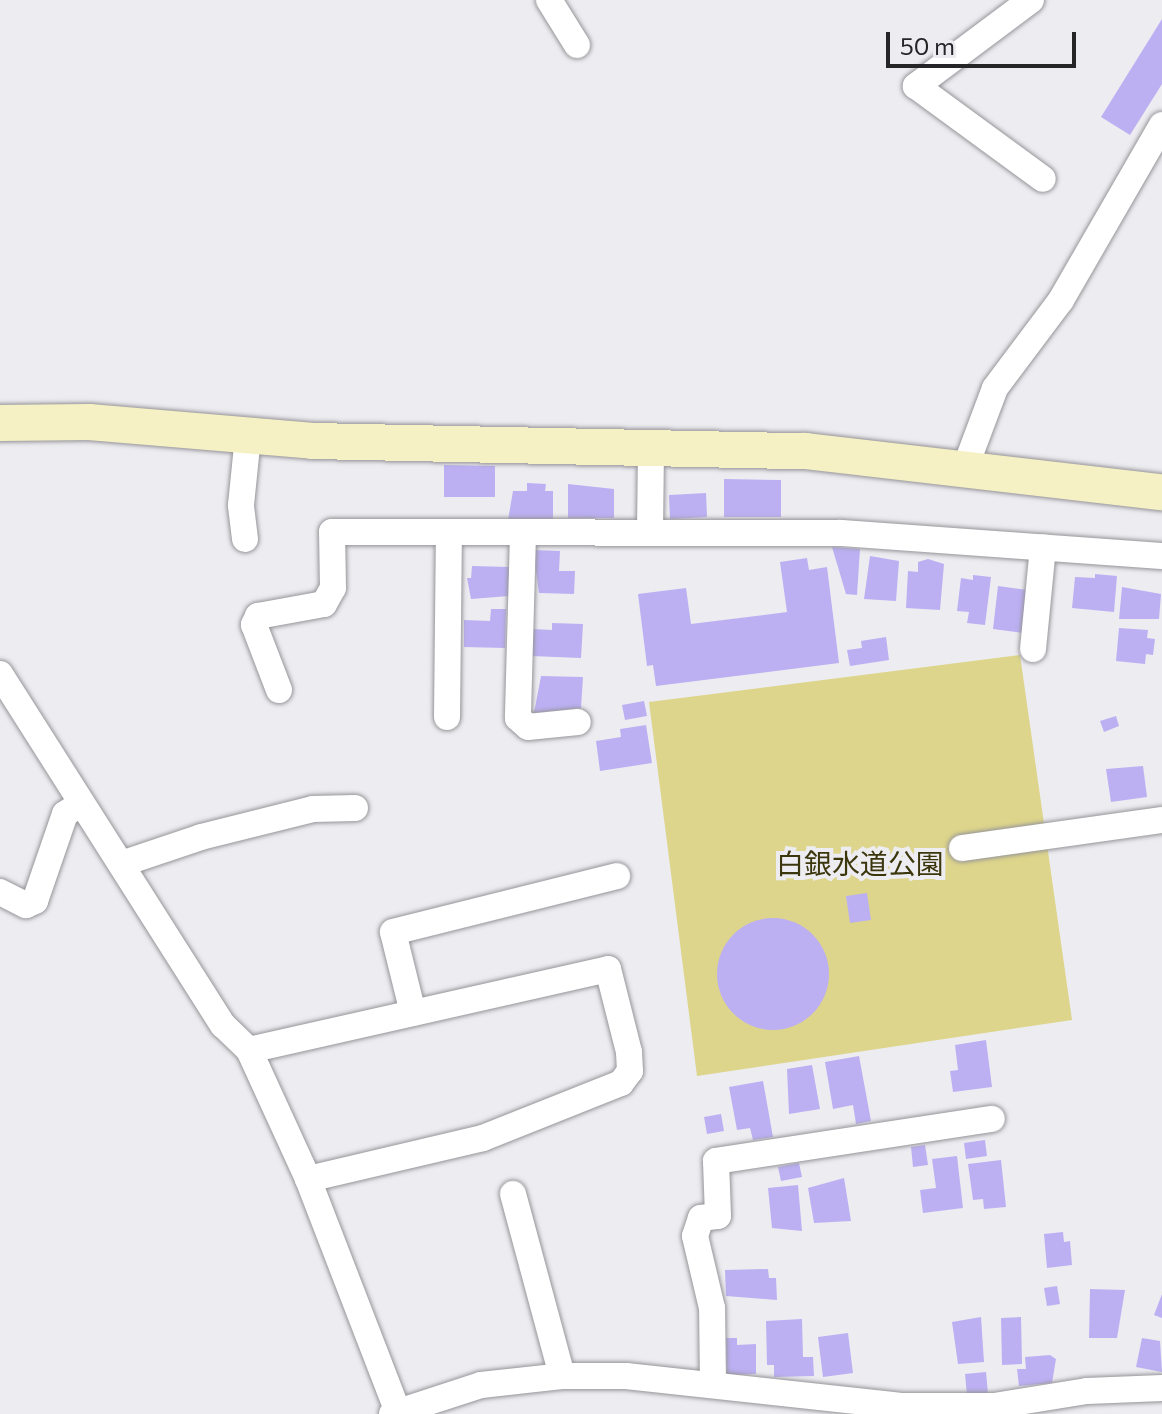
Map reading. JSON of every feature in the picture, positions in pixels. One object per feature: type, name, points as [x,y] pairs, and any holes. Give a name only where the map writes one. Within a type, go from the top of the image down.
[{"type":"street","points":[[549,0],[577,45]]},
{"type":"street","points":[[1031,0],[916,86],[1043,179]]},
{"type":"street","points":[[965,468],[995,388],[1061,300],[1162,125]]},
{"type":"street","points":[[0,423],[89,422],[248,436],[805,451],[1162,492]]},
{"type":"street","points":[[245,539],[241,505],[248,436]]},
{"type":"street","points":[[650,531],[651,449]]},
{"type":"street","points":[[279,690],[254,625],[258,616],[324,604],[333,588],[332,532],[841,533],[1162,556]]},
{"type":"street","points":[[447,717],[449,533]]},
{"type":"street","points":[[523,534],[518,718],[528,727],[578,722]]},
{"type":"street","points":[[1033,649],[1043,547]]},
{"type":"street","points":[[0,674],[223,1025],[249,1050],[308,1179],[395,1413],[481,1385],[562,1376],[626,1376],[903,1406],[994,1406],[1087,1391],[1162,1388]]},
{"type":"street","points":[[0,892],[26,905],[35,901],[65,814],[80,804]]},
{"type":"street","points":[[121,864],[201,837],[313,809],[355,808]]},
{"type":"street","points":[[962,848],[1162,820]]},
{"type":"street","points":[[413,1013],[393,932],[617,876]]},
{"type":"street","points":[[249,1050],[608,969],[630,1071],[621,1083],[483,1138],[308,1179]]},
{"type":"street","points":[[713,1385],[712,1308],[695,1236],[701,1218],[718,1216],[716,1161],[992,1119]]},
{"type":"street","points":[[513,1194],[562,1376]]},
{"type":"green space","name":"白銀水道公園","points":[[1020,655],[1072,1020],[697,1076],[649,702]]},
{"type":"building","points":[[1162,19],[1162,84],[1130,135],[1101,117]]},
{"type":"building","points":[[444,465],[495,466],[495,497],[444,497]]},
{"type":"building","points":[[724,479],[781,480],[781,517],[724,517]]},
{"type":"building","points":[[527,483],[546,484],[545,491],[553,491],[553,520],[508,520],[513,491],[527,491]]},
{"type":"building","points":[[568,484],[614,489],[614,518],[568,518]]},
{"type":"building","points":[[706,493],[707,517],[670,519],[669,495]]},
{"type":"building","points":[[832,547],[860,549],[857,595],[846,594]]},
{"type":"building","points":[[533,550],[560,551],[559,571],[575,571],[574,594],[539,593]]},
{"type":"building","points":[[870,556],[899,561],[896,601],[864,599]]},
{"type":"building","points":[[807,558],[809,570],[827,567],[839,663],[656,686],[653,665],[647,666],[638,594],[686,588],[691,624],[787,612],[780,562]]},
{"type":"building","points":[[928,559],[944,564],[940,610],[906,608],[908,571],[918,572],[918,562]]},
{"type":"building","points":[[472,566],[510,567],[509,596],[471,599],[467,578],[471,578]]},
{"type":"building","points":[[1095,574],[1117,576],[1114,612],[1072,608],[1075,577],[1095,578]]},
{"type":"building","points":[[973,575],[991,577],[985,625],[967,623],[969,612],[957,611],[961,578],[973,580]]},
{"type":"building","points":[[998,586],[1028,590],[1023,633],[993,629]]},
{"type":"building","points":[[1122,587],[1161,594],[1159,619],[1119,619]]},
{"type":"building","points":[[491,609],[506,609],[505,648],[464,647],[464,620],[490,621]]},
{"type":"building","points":[[552,623],[583,624],[581,658],[531,656],[532,629],[552,630]]},
{"type":"building","points":[[1119,628],[1148,630],[1147,638],[1155,639],[1153,655],[1146,654],[1145,664],[1116,661]]},
{"type":"building","points":[[886,637],[889,660],[850,666],[847,650],[862,648],[861,641]]},
{"type":"building","points":[[541,676],[583,677],[581,708],[534,713]]},
{"type":"building","points":[[644,701],[647,716],[625,720],[622,705]]},
{"type":"building","points":[[1116,716],[1119,726],[1104,732],[1100,721]]},
{"type":"building","points":[[646,725],[652,763],[600,771],[596,741],[621,737],[620,729]]},
{"type":"building","points":[[1143,766],[1147,797],[1111,802],[1106,769]]},
{"type":"building","points":[[867,893],[871,920],[850,923],[846,896]]},
{"type":"building","points":[[773,918],[794,923],[812,935],[824,953],[829,974],[824,995],[812,1013],[794,1025],[773,1030],[752,1025],[734,1013],[722,995],[717,974],[722,953],[734,935],[752,923]]},
{"type":"building","points":[[986,1040],[992,1087],[953,1092],[950,1071],[958,1070],[955,1045]]},
{"type":"building","points":[[859,1056],[871,1121],[856,1124],[853,1105],[833,1109],[825,1062]]},
{"type":"building","points":[[812,1065],[820,1109],[789,1114],[787,1069]]},
{"type":"building","points":[[763,1081],[773,1137],[753,1140],[750,1128],[737,1130],[729,1087]]},
{"type":"building","points":[[721,1114],[724,1131],[707,1134],[704,1117]]},
{"type":"building","points":[[985,1140],[987,1156],[966,1159],[964,1143]]},
{"type":"building","points":[[925,1145],[928,1165],[913,1167],[911,1147]]},
{"type":"building","points":[[957,1156],[963,1208],[923,1213],[920,1190],[936,1188],[932,1159]]},
{"type":"building","points":[[1001,1160],[1006,1207],[984,1209],[983,1199],[973,1200],[968,1164]]},
{"type":"building","points":[[799,1163],[802,1177],[781,1181],[778,1167]]},
{"type":"building","points":[[844,1178],[851,1221],[814,1223],[808,1188]]},
{"type":"building","points":[[798,1185],[802,1231],[772,1228],[768,1188]]},
{"type":"building","points":[[1063,1232],[1064,1242],[1070,1241],[1072,1265],[1047,1268],[1044,1234]]},
{"type":"building","points":[[768,1269],[769,1278],[776,1278],[777,1300],[726,1296],[725,1270]]},
{"type":"building","points":[[1057,1286],[1060,1304],[1047,1306],[1044,1288]]},
{"type":"building","points":[[1090,1289],[1125,1290],[1117,1338],[1089,1338]]},
{"type":"building","points":[[1162,1294],[1162,1318],[1154,1315]]},
{"type":"building","points":[[981,1317],[984,1362],[958,1364],[952,1322]]},
{"type":"building","points":[[1021,1317],[1022,1364],[1002,1365],[1001,1318]]},
{"type":"building","points":[[802,1319],[803,1357],[813,1357],[814,1376],[774,1377],[774,1365],[767,1365],[766,1321]]},
{"type":"building","points":[[848,1333],[853,1373],[823,1377],[818,1337]]},
{"type":"building","points":[[726,1338],[737,1338],[737,1345],[756,1344],[756,1374],[727,1375]]},
{"type":"building","points":[[1142,1338],[1160,1341],[1162,1372],[1136,1367]]},
{"type":"building","points":[[1050,1355],[1056,1359],[1052,1383],[1019,1386],[1017,1369],[1026,1369],[1025,1357]]},
{"type":"building","points":[[986,1372],[988,1394],[967,1395],[965,1374]]}]
